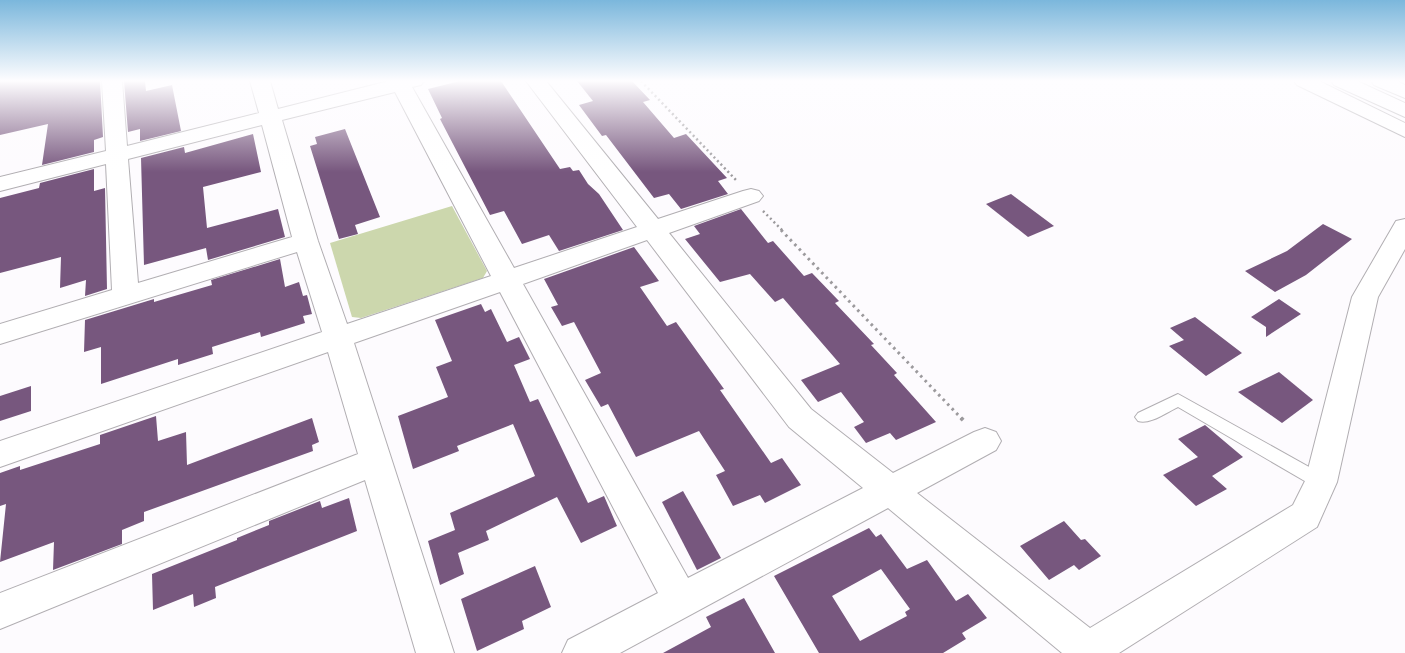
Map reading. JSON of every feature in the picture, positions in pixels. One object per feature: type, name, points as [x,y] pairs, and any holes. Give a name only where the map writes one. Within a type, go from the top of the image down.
[{"type":"street","points":[[113,111],[126,296]]},
{"type":"street","points":[[269,111],[306,241],[338,338],[435,653]]},
{"type":"street","points":[[0,184],[292,111]]},
{"type":"street","points":[[420,111],[506,280],[681,602]]},
{"type":"street","points":[[560,111],[800,418],[1088,652],[1305,516],[1321,482],[1365,297],[1405,227]]},
{"type":"street","points":[[1366,111],[1405,131]]},
{"type":"street","points":[[0,454],[751,196]]},
{"type":"street","points":[[0,334],[306,241]]},
{"type":"street","points":[[581,653],[985,441]]},
{"type":"street","points":[[0,611],[376,461]]},
{"type":"lane","points":[[1143,417],[1178,400],[1321,482]]},
{"type":"path","points":[[670,111],[985,441]]},
{"type":"green space","points":[[452,206],[487,271],[483,278],[361,318],[352,317],[330,243]]},
{"type":"building","points":[[0,111],[102,111],[103,137],[94,140],[94,152],[42,165],[48,124],[0,135]]},
{"type":"building","points":[[126,111],[177,111],[181,131],[140,141],[140,129],[128,132]]},
{"type":"building","points":[[439,111],[521,111],[560,169],[570,167],[573,171],[579,170],[588,184],[599,194],[623,230],[559,251],[549,235],[522,244],[504,211],[490,215],[440,119],[442,118]]},
{"type":"building","points":[[584,111],[651,111],[674,138],[686,134],[727,178],[718,181],[728,194],[681,209],[669,194],[654,198],[606,135],[602,136]]},
{"type":"building","points":[[345,129],[380,217],[355,225],[358,234],[339,239],[310,146],[317,144],[315,137]]},
{"type":"building","points":[[253,134],[261,172],[203,187],[207,228],[278,209],[285,237],[208,260],[206,248],[144,265],[141,158],[184,147],[185,153]]},
{"type":"building","points":[[94,169],[94,191],[105,188],[107,289],[85,296],[86,280],[60,288],[61,257],[0,273],[0,198],[39,188],[40,183]]},
{"type":"building","points":[[1011,194],[1054,226],[1028,237],[986,204]]},
{"type":"building","points":[[741,209],[768,243],[773,241],[804,276],[812,273],[839,301],[835,303],[874,344],[871,345],[897,373],[894,375],[936,422],[896,440],[890,433],[866,443],[854,427],[864,422],[841,392],[818,402],[801,380],[840,364],[783,298],[775,302],[750,274],[720,282],[685,239],[700,234],[694,226]]},
{"type":"building","points":[[1323,224],[1352,239],[1306,275],[1275,292],[1245,271],[1287,251]]},
{"type":"building","points":[[634,247],[659,281],[640,287],[667,326],[676,322],[724,389],[720,390],[771,463],[782,458],[801,485],[765,503],[760,495],[733,506],[716,475],[725,471],[699,431],[636,457],[608,404],[601,407],[585,380],[601,373],[574,322],[562,326],[551,307],[558,305],[544,279]]},
{"type":"building","points":[[280,259],[285,287],[299,282],[303,296],[307,295],[312,314],[303,316],[305,323],[261,337],[260,332],[212,347],[213,354],[178,365],[178,359],[101,384],[101,347],[84,352],[85,320],[154,299],[154,302],[212,285],[211,280]]},
{"type":"building","points":[[1279,299],[1301,314],[1266,337],[1266,327],[1251,317]]},
{"type":"building","points":[[481,304],[485,312],[491,309],[507,342],[519,337],[530,359],[514,365],[530,402],[538,399],[588,503],[604,496],[617,526],[581,543],[557,497],[486,531],[489,540],[458,553],[464,574],[440,585],[428,541],[455,530],[450,513],[535,476],[513,424],[457,446],[459,451],[413,469],[398,416],[448,397],[436,367],[452,361],[435,320]]},
{"type":"building","points":[[1195,317],[1242,353],[1206,376],[1169,346],[1184,340],[1170,328]]},
{"type":"building","points":[[1279,372],[1313,400],[1282,423],[1238,392]]},
{"type":"building","points":[[31,386],[31,411],[0,421],[0,396]]},
{"type":"building","points":[[156,416],[158,441],[186,432],[187,465],[312,418],[319,442],[312,445],[313,451],[144,512],[144,521],[122,530],[122,544],[53,570],[54,542],[0,562],[6,504],[0,506],[0,473],[20,466],[20,470],[100,444],[100,435]]},
{"type":"building","points":[[1205,425],[1243,457],[1212,476],[1227,489],[1196,506],[1163,475],[1198,457],[1178,439]]},
{"type":"building","points":[[683,491],[721,558],[697,570],[662,502]]},
{"type":"building","points":[[349,498],[357,531],[215,587],[216,598],[194,607],[193,594],[153,610],[152,574],[237,540],[237,538],[269,525],[269,521],[320,501],[322,508]]},
{"type":"building","points":[[1064,521],[1081,540],[1085,539],[1101,556],[1079,570],[1074,565],[1049,580],[1020,546]]},
{"type":"building","points":[[869,528],[876,537],[881,534],[907,569],[927,560],[956,601],[968,594],[987,618],[962,633],[966,639],[943,653],[819,653],[774,576]],"holes":[[[881,569],[910,609],[905,612],[907,616],[860,641],[832,596]]]},
{"type":"building","points":[[535,566],[551,607],[522,621],[524,629],[477,651],[461,599]]},
{"type":"building","points":[[744,598],[775,653],[663,653],[711,627],[706,617]]}]
